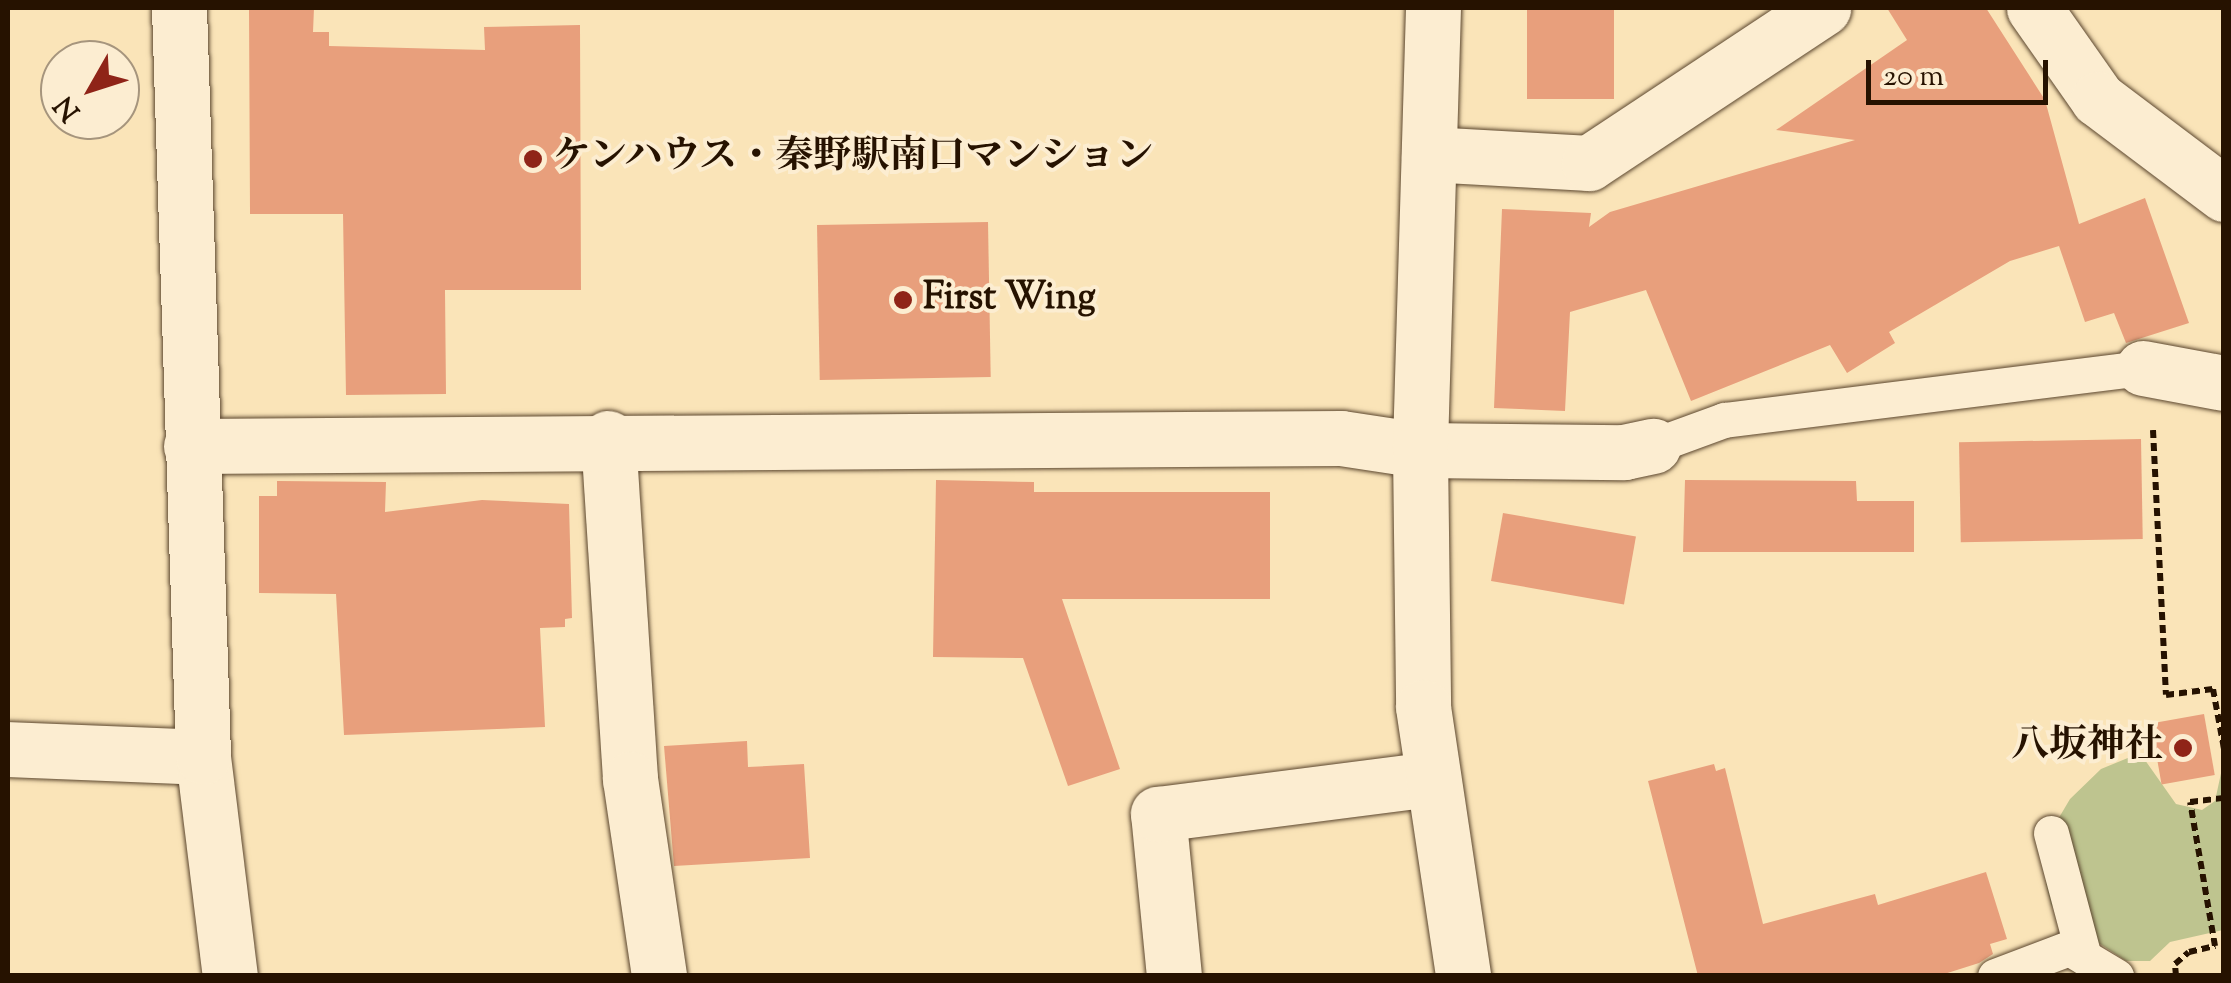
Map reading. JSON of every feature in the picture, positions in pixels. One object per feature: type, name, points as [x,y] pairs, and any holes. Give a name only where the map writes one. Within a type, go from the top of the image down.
[{"type":"street","points":[[179,8],[190,446],[203,757],[230,976]]},
{"type":"street","points":[[1433,8],[1420,450],[1423,707],[1463,976]]},
{"type":"street","points":[[1428,154],[1590,163],[1823,8]]},
{"type":"street","points":[[2034,8],[2098,98],[2224,194]]},
{"type":"street","points":[[2143,368],[2224,383]]},
{"type":"street","points":[[190,446],[608,438],[1341,438],[1420,450],[1653,446]]},
{"type":"street","points":[[608,438],[630,779],[660,976]]},
{"type":"street","points":[[8,749],[203,757]]},
{"type":"street","points":[[1174,976],[1158,814],[1432,780]]},
{"type":"lane","points":[[1653,446],[1724,420],[2143,368]]},
{"type":"lane","points":[[2050,833],[2084,957]]},
{"type":"lane","points":[[1995,976],[2069,948],[2116,976]]},
{"type":"path","points":[[2154,450],[2166,695],[2213,690],[2224,749]]},
{"type":"path","points":[[2176,976],[2175,964],[2188,952],[2214,946],[2190,802],[2224,798]]},
{"type":"green space","points":[[2140,753],[2176,804],[2202,810],[2215,801],[2223,764],[2223,930],[2170,942],[2150,961],[2126,961],[2064,920],[2051,905],[2046,884],[2057,821],[2070,799],[2101,769]]},
{"type":"building","points":[[249,8],[314,8],[313,32],[329,32],[329,46],[485,50],[484,27],[580,25],[581,290],[445,290],[446,394],[346,395],[343,214],[250,214]]},
{"type":"building","points":[[1527,8],[1614,8],[1614,99],[1527,99]]},
{"type":"building","points":[[1887,8],[1986,8],[2045,100],[2079,224],[2145,198],[2189,323],[2126,343],[2114,313],[2085,322],[2059,246],[2010,261],[1889,332],[1895,343],[1847,373],[1830,345],[1691,401],[1646,290],[1570,312],[1565,411],[1494,408],[1502,209],[1591,213],[1589,227],[1610,212],[1855,140],[1776,130],[1907,40]]},
{"type":"building","name":"First Wing","points":[[988,222],[991,377],[820,380],[817,225]]},
{"type":"building","points":[[2141,439],[2143,539],[1961,542],[1959,442]]},
{"type":"building","points":[[936,480],[1034,482],[1034,492],[1270,492],[1270,599],[1062,599],[1120,769],[1068,786],[1023,658],[933,657]]},
{"type":"building","points":[[1685,480],[1856,481],[1857,501],[1914,501],[1914,552],[1683,552]]},
{"type":"building","points":[[277,481],[386,482],[385,512],[482,500],[569,504],[572,618],[565,619],[565,627],[540,628],[545,727],[344,735],[336,594],[259,593],[259,496],[277,496]]},
{"type":"building","points":[[1503,513],[1636,536],[1624,604],[1491,581]]},
{"type":"building","name":"八坂神社","points":[[2204,714],[2215,775],[2162,784],[2151,723]]},
{"type":"building","points":[[747,741],[748,767],[804,764],[810,858],[674,866],[664,746]]},
{"type":"building","points":[[1714,764],[1716,771],[1725,768],[1763,924],[1875,894],[1878,905],[1986,872],[2007,939],[1990,944],[1993,954],[1979,963],[1938,976],[1698,976],[1648,781]]},
{"type":"place","name":"ケンハウス・秦野駅南口マンション","points":[[533,159]]},
{"type":"place","name":"First Wing","points":[[903,300]]},
{"type":"place","name":"八坂神社","points":[[2183,748]]}]
